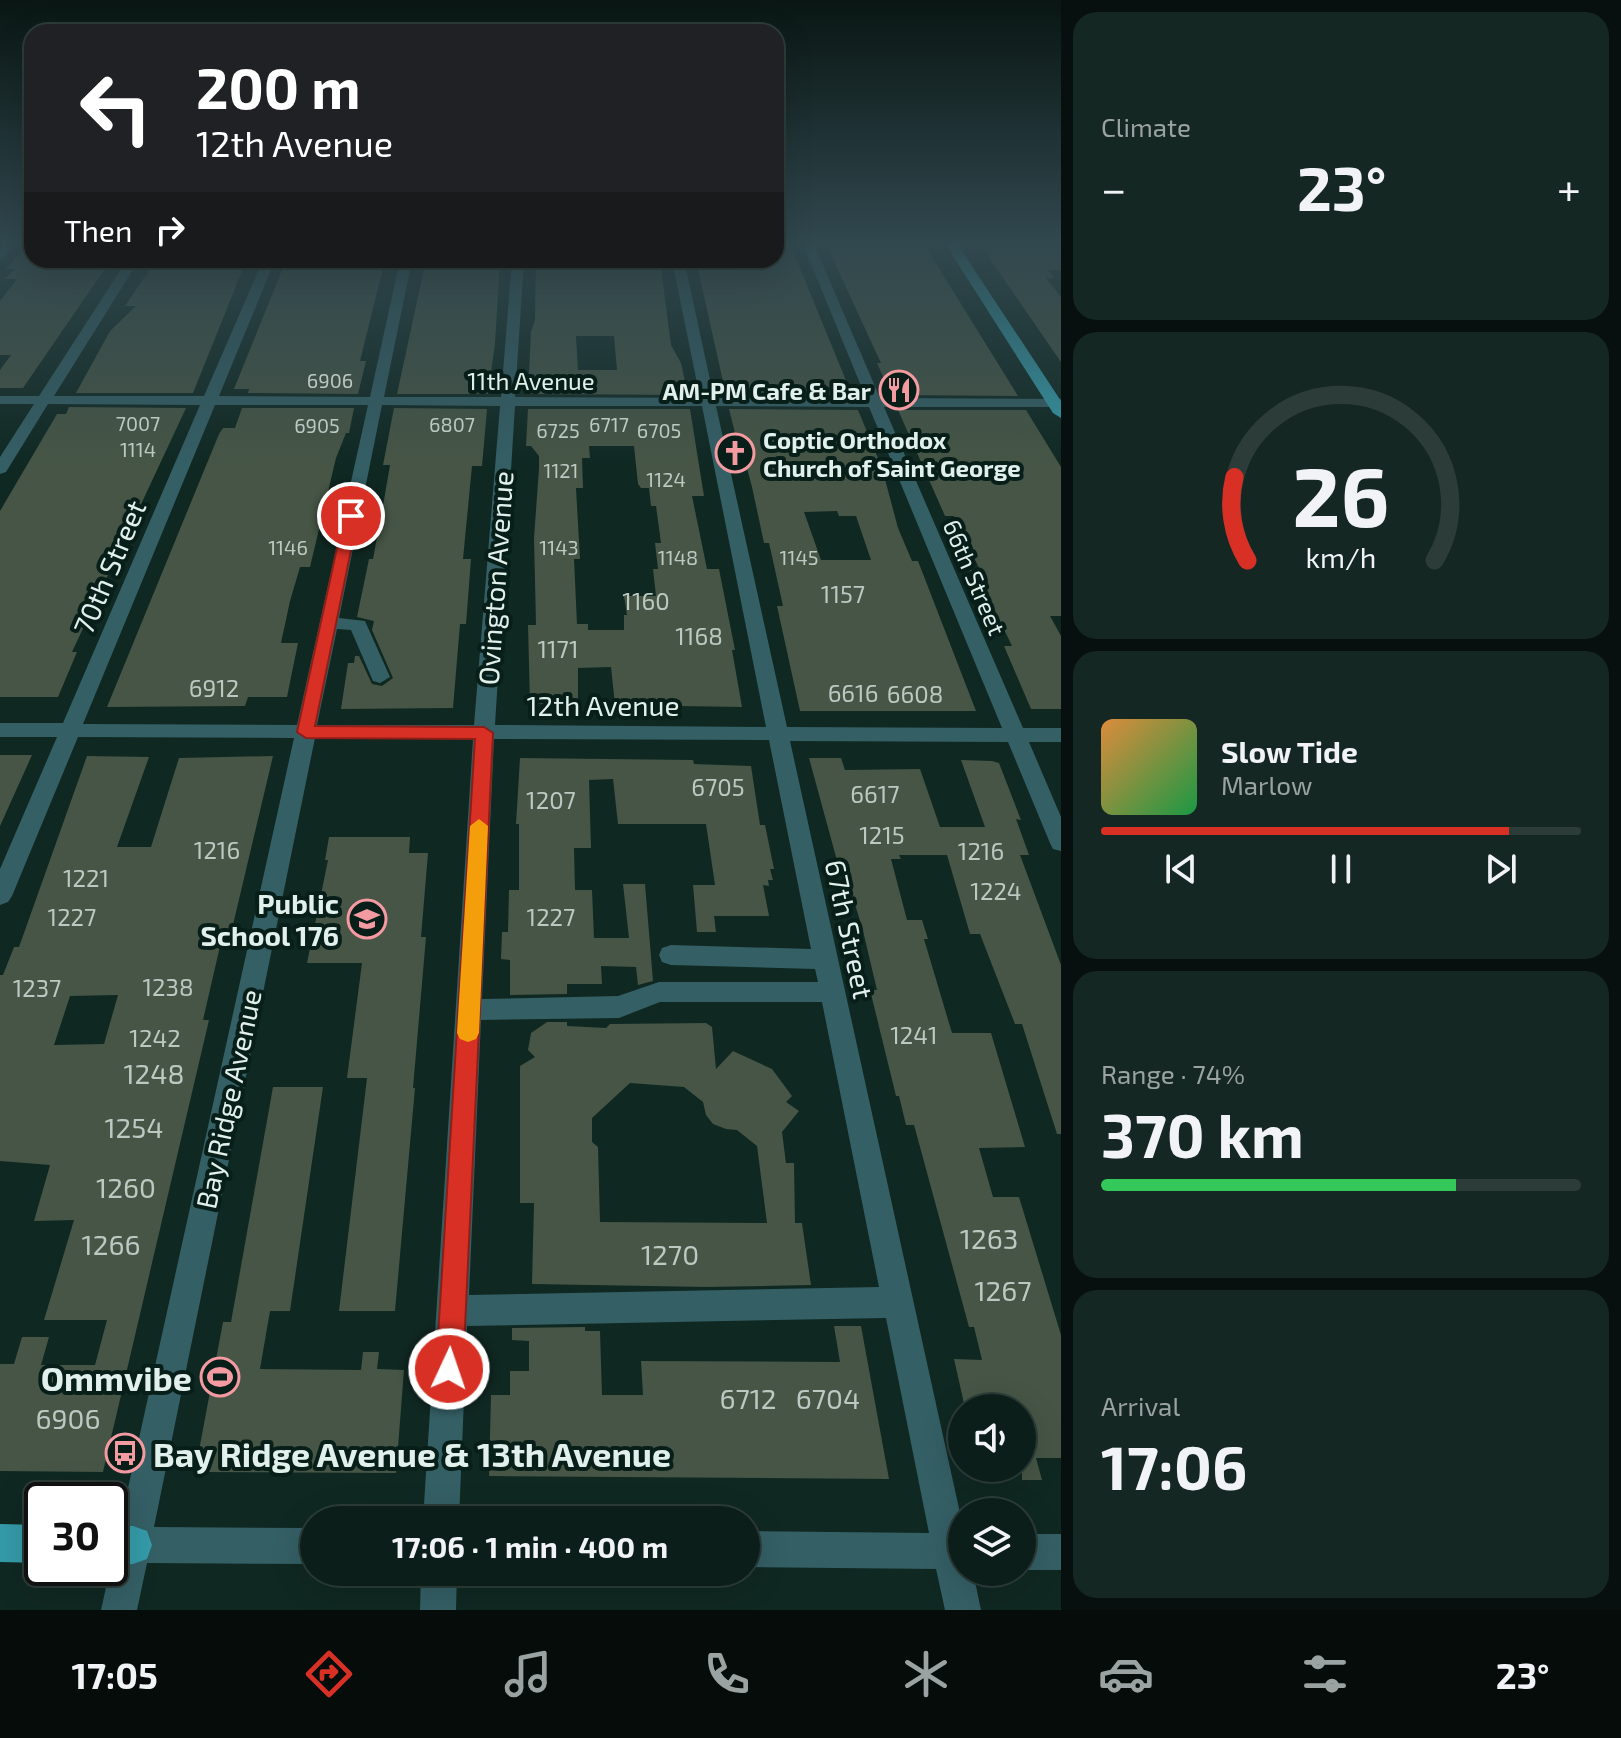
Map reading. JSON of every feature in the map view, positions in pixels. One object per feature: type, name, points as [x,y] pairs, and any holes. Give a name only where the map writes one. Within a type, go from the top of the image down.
[{"type":"main road","points":[[1000,317],[1059,406]]},
{"type":"main road","points":[[0,1543],[24,1544]]},
{"type":"street","points":[[0,469],[97,317]]},
{"type":"street","name":"70th Street","points":[[0,896],[245,317]]},
{"type":"street","name":"Bay Ridge Avenue","points":[[128,1514],[306,732],[393,317]]},
{"type":"street","name":"Ovington Avenue","points":[[442,1506],[484,733],[514,317]]},
{"type":"street","name":"67th Street","points":[[690,317],[898,1302],[948,1517]]},
{"type":"street","name":"66th Street","points":[[839,317],[1061,843]]},
{"type":"street","name":"11th Avenue","points":[[0,400],[1059,406]]},
{"type":"street","points":[[329,623],[358,625],[380,677]]},
{"type":"street","name":"12th Avenue","points":[[0,730],[1061,735]]},
{"type":"street","points":[[671,955],[826,959]]},
{"type":"street","points":[[469,1010],[619,1007],[659,992],[833,992]]},
{"type":"street","points":[[453,1311],[898,1302]]},
{"type":"street","points":[[128,1545],[300,1546]]},
{"type":"street","points":[[760,1549],[948,1551]]},
{"type":"street","points":[[1036,1552],[1061,1552]]},
{"type":"street","name":"Bay Ridge Avenue","points":[[119,1610],[120,1586]]},
{"type":"street","points":[[438,1610],[439,1586]]},
{"type":"street","name":"67th Street","points":[[960,1586],[963,1610]]},
{"type":"building","points":[[0,317],[72,317],[23,388],[0,388],[0,370],[11,355],[0,355]]},
{"type":"building","points":[[124,317],[223,317],[193,393],[76,393],[110,331]]},
{"type":"building","points":[[263,317],[371,317],[360,361],[366,361],[358,394],[248,393],[249,389],[234,389]]},
{"type":"building","points":[[414,317],[497,317],[488,394],[397,394]]},
{"type":"building","points":[[535,317],[667,317],[671,345],[681,363],[688,395],[528,394],[531,331]],"holes":[[[576,336],[614,336],[617,370],[578,370]]]},
{"type":"building","points":[[709,317],[820,317],[852,395],[726,395]]},
{"type":"building","points":[[860,317],[969,317],[1018,396],[891,395],[877,363],[881,363]]},
{"type":"building","points":[[1030,317],[1061,317],[1061,362]]},
{"type":"building","points":[[69,407],[186,408],[72,652],[77,652],[58,697],[0,697],[0,511],[57,414],[66,414]]},
{"type":"building","points":[[242,408],[354,408],[349,433],[346,433],[336,458],[310,567],[300,567],[290,601],[281,643],[298,643],[287,697],[248,697],[245,706],[107,707],[219,434],[223,428],[235,428]]},
{"type":"building","points":[[394,408],[487,409],[482,466],[472,466],[463,559],[471,559],[466,624],[460,624],[453,708],[341,709],[348,663],[354,663],[355,656],[359,656],[372,684],[382,686],[393,678],[372,630],[374,621],[357,617],[369,559],[373,559],[384,500],[390,465],[383,465]]},
{"type":"building","points":[[528,409],[690,409],[704,496],[692,496],[707,569],[719,569],[735,650],[732,650],[742,707],[615,705],[611,667],[578,668],[578,704],[530,704],[528,625],[536,625],[534,538],[539,456],[531,446],[526,446]],"holes":[[[589,446],[634,446],[638,484],[641,488],[649,488],[651,506],[656,506],[661,543],[655,543],[658,569],[653,569],[656,596],[624,596],[627,615],[624,615],[624,630],[588,630],[588,624],[577,624],[574,559],[580,559],[576,488],[583,488],[582,458],[590,458]]]},
{"type":"building","points":[[729,409],[858,410],[882,468],[898,528],[912,561],[918,561],[976,711],[800,711],[777,606],[783,606],[769,543],[764,543],[743,453],[740,453]],"holes":[[[837,511],[839,516],[856,516],[871,560],[821,560],[804,512]]]},
{"type":"building","points":[[898,410],[1026,410],[1061,467],[1061,616],[1050,616],[1061,636],[1061,709],[1031,709],[1004,646],[1012,646],[984,588],[978,588],[970,570],[980,570],[954,516],[945,516]]},
{"type":"building","points":[[0,755],[32,755],[0,826]]},
{"type":"building","points":[[87,756],[149,757],[117,847],[151,847],[179,758],[273,756],[232,929],[224,929],[203,1020],[209,1020],[103,1472],[0,1471],[0,1364],[14,1364],[22,1337],[49,1337],[41,1365],[95,1365],[107,1320],[44,1320],[74,1220],[34,1221],[50,1165],[0,1161],[0,975],[3,975],[14,947],[19,947]],"holes":[[[118,995],[104,1044],[54,1045],[70,996]]]},
{"type":"building","points":[[520,758],[693,760],[694,764],[751,766],[760,825],[765,825],[774,869],[770,869],[773,880],[768,880],[769,886],[763,885],[769,916],[714,916],[716,932],[697,932],[693,885],[715,885],[706,824],[618,824],[613,779],[589,780],[591,848],[574,848],[575,890],[592,890],[594,938],[629,938],[623,884],[645,884],[653,981],[638,985],[636,967],[601,966],[602,984],[567,984],[567,994],[510,995],[510,960],[501,959],[502,932],[508,932],[509,890],[519,890],[519,824],[516,824]]},
{"type":"building","points":[[809,758],[841,758],[845,770],[920,769],[940,827],[985,827],[961,760],[999,763],[1021,820],[1016,819],[1029,855],[1020,855],[1061,965],[1061,1134],[1057,1134],[1022,1024],[1015,1024],[980,934],[970,934],[947,855],[899,855],[901,859],[891,859],[907,920],[922,920],[928,939],[924,939],[952,1033],[991,1033],[1025,1147],[979,1148],[993,1197],[1019,1197],[1061,1335],[1061,1458],[1036,1458],[1036,1394],[962,1394],[954,1359],[982,1360],[974,1327],[969,1327],[914,1125],[906,1125],[899,1096],[896,1096],[870,990],[877,990],[863,931],[854,901],[848,901]]},
{"type":"building","points":[[329,837],[410,837],[409,853],[428,853],[421,937],[426,937],[395,1311],[339,1311],[367,1078],[347,1078],[362,963],[307,963],[328,860],[325,860]]},
{"type":"building","points":[[547,1022],[606,1028],[610,1024],[706,1023],[712,1027],[716,1069],[733,1051],[772,1069],[792,1096],[786,1102],[799,1111],[782,1132],[786,1163],[794,1163],[795,1223],[802,1223],[811,1285],[532,1284],[534,1203],[520,1203],[520,1066],[535,1057],[528,1050],[531,1033]],"holes":[[[630,1083],[684,1087],[703,1102],[706,1115],[713,1124],[737,1130],[757,1146],[767,1223],[600,1222],[598,1147],[592,1142],[592,1118]]]},
{"type":"building","points":[[273,1087],[323,1087],[290,1311],[270,1311],[260,1369],[361,1370],[363,1352],[379,1352],[377,1369],[404,1370],[396,1473],[195,1472],[223,1322],[231,1322]]},
{"type":"building","points":[[834,1326],[861,1326],[889,1479],[489,1476],[491,1395],[510,1395],[510,1371],[529,1371],[529,1341],[512,1340],[512,1328],[585,1327],[585,1331],[600,1331],[602,1395],[643,1395],[641,1361],[840,1362]]},
{"type":"building","points":[[1036,1458],[1042,1480],[1036,1480]]},
{"type":"slow traffic","points":[[468,1033],[479,826]]},
{"type":"place","name":"AM-PM Cafe & Bar","points":[[899,390]]},
{"type":"place","name":"Coptic Orthodox Church of Saint George","points":[[735,453]]},
{"type":"place","name":"Public School 176","points":[[367,919]]},
{"type":"place","name":"Ommvibe","points":[[220,1377]]},
{"type":"place","name":"Bay Ridge Avenue & 13th Avenue","points":[[125,1453]]},
{"type":"route","points":[[351,516],[306,732],[484,733],[449,1369]]}]
